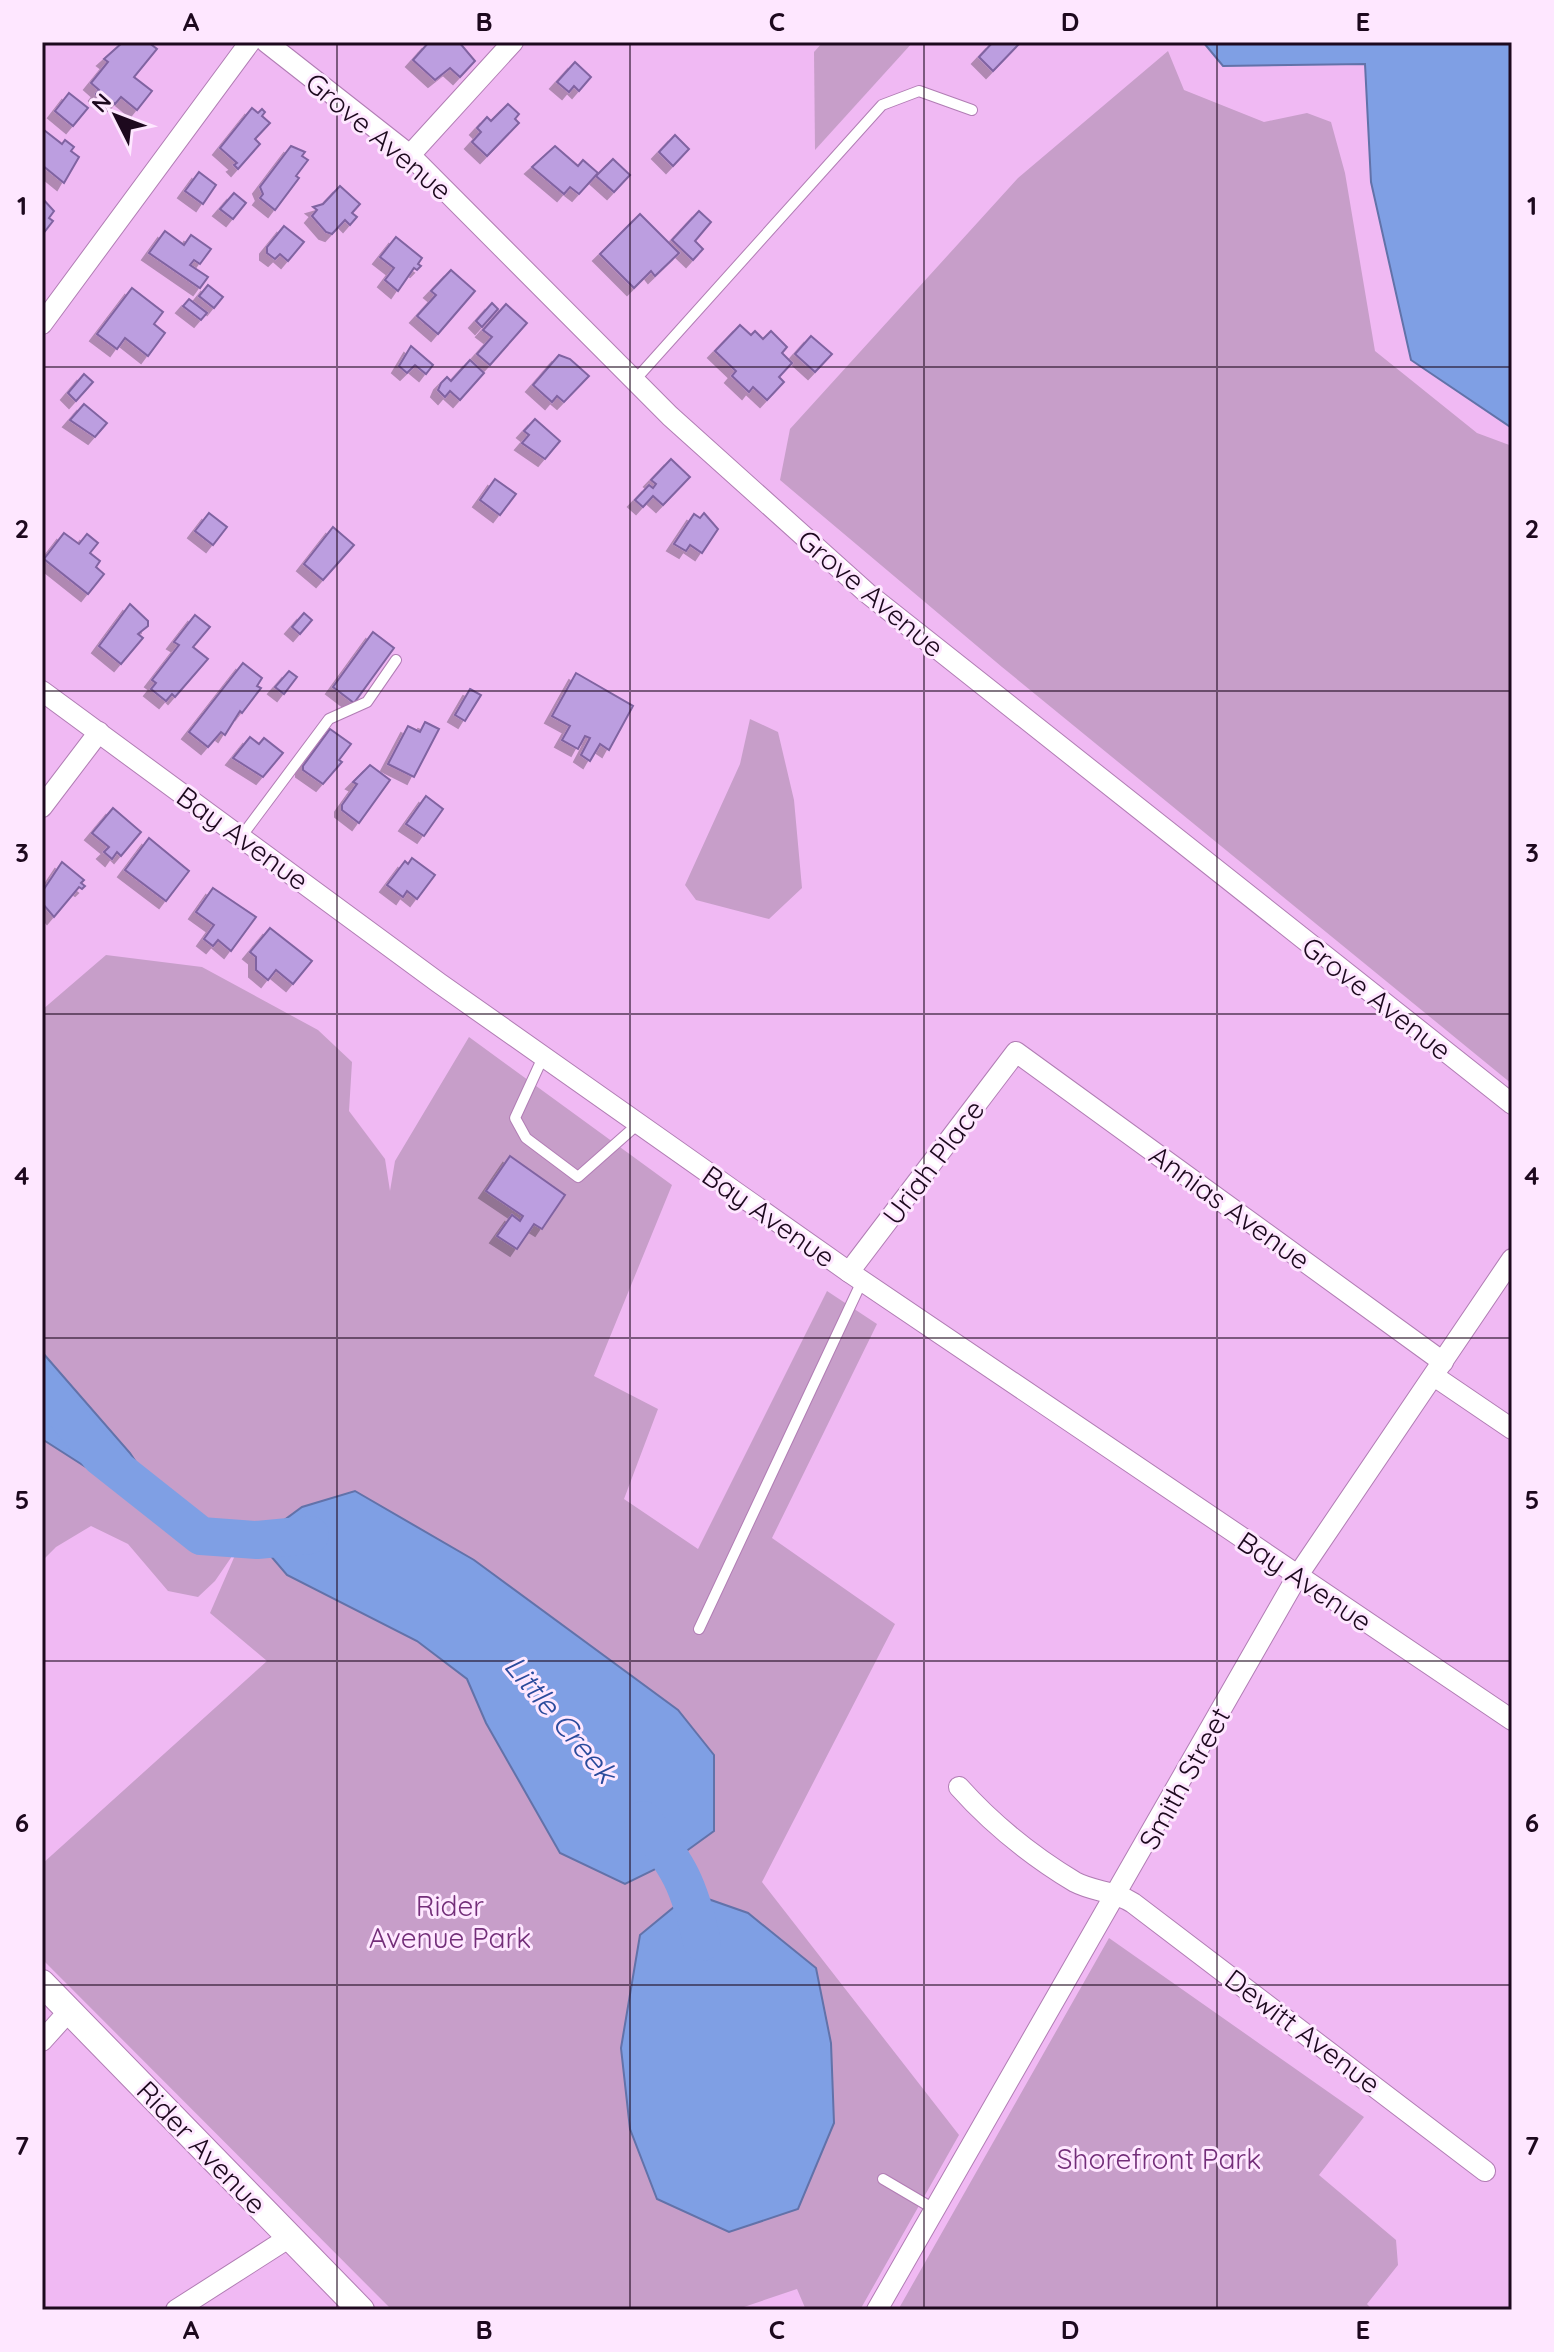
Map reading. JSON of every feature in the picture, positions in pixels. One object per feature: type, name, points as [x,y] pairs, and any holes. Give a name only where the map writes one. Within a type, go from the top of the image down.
[{"type":"street","points":[[42,324],[250,42]]},
{"type":"street","name":"Grove Avenue","points":[[266,42],[410,155],[635,380],[867,593],[1512,1104]]},
{"type":"street","points":[[410,155],[513,42]]},
{"type":"street","name":"Bay Avenue","points":[[42,691],[543,1057],[856,1277],[1512,1720]]},
{"type":"street","points":[[42,807],[99,732]]},
{"type":"street","name":"Uriah Place","points":[[856,1277],[1016,1052]]},
{"type":"street","name":"Annias Avenue","points":[[1016,1052],[1438,1369],[1512,1429]]},
{"type":"street","name":"Smith Street","points":[[877,2310],[1119,1893],[1298,1575],[1512,1259]]},
{"type":"street","points":[[959,1787],[991,1823],[1079,1884],[1119,1893]]},
{"type":"street","name":"Dewitt Avenue","points":[[1119,1893],[1485,2171]]},
{"type":"street","name":"Rider Avenue","points":[[42,1983],[361,2310]]},
{"type":"street","points":[[42,2041],[69,2011]]},
{"type":"street","points":[[176,2310],[290,2237]]},
{"type":"lane","points":[[635,380],[882,105],[919,91],[972,110]]},
{"type":"lane","points":[[241,837],[329,719],[367,702],[396,660]]},
{"type":"lane","points":[[543,1057],[515,1118],[526,1138],[578,1177],[638,1124]]},
{"type":"lane","points":[[699,1629],[856,1277]]},
{"type":"lane","points":[[883,2179],[934,2209]]},
{"type":"green space","points":[[823,42],[913,42],[815,150],[814,52]]},
{"type":"green space","points":[[1168,51],[1184,90],[1264,122],[1307,113],[1331,122],[1345,173],[1375,351],[1477,433],[1512,446],[1512,1084],[1002,667],[780,480],[790,429],[1018,178]]},
{"type":"green space","points":[[750,719],[778,732],[794,800],[802,888],[769,919],[696,900],[685,885],[740,764]]},
{"type":"green space","name":"Rider Avenue Park","points":[[106,955],[202,967],[318,1030],[352,1062],[349,1111],[385,1159],[390,1191],[395,1161],[469,1037],[672,1185],[594,1376],[658,1409],[624,1499],[698,1549],[827,1291],[877,1324],[772,1538],[895,1624],[762,1882],[959,2135],[860,2310],[806,2310],[797,2289],[735,2310],[392,2310],[42,1959],[42,1864],[267,1661],[210,1613],[239,1546],[215,1581],[198,1597],[168,1591],[128,1544],[91,1526],[56,1547],[42,1561],[42,1439],[117,1487],[42,1352],[42,1010]]},
{"type":"green space","name":"Shorefront Park","points":[[1109,1938],[1364,2117],[1319,2175],[1396,2240],[1398,2265],[1367,2304],[1373,2310],[898,2310]]},
{"type":"water","points":[[1203,42],[1512,42],[1512,428],[1411,360],[1371,182],[1365,64],[1223,66]]},
{"type":"water","points":[[42,1352],[130,1453],[148,1480],[117,1487],[42,1439]]},
{"type":"water","points":[[355,1491],[474,1560],[678,1710],[714,1755],[714,1831],[674,1860],[625,1884],[560,1853],[486,1723],[467,1679],[417,1641],[287,1575],[257,1540],[302,1507]]},
{"type":"water","points":[[691,1893],[748,1913],[816,1968],[831,2043],[834,2123],[798,2209],[729,2232],[657,2199],[630,2129],[621,2048],[640,1935]]},
{"type":"building","points":[[123,42],[148,42],[157,49],[134,77],[152,91],[137,110],[121,97],[115,104],[103,93],[99,97],[96,94],[99,90],[91,83],[108,62],[104,59]]},
{"type":"building","points":[[429,42],[459,42],[475,61],[460,77],[450,68],[435,80],[413,60]]},
{"type":"building","points":[[993,42],[1021,42],[993,71],[979,57]]},
{"type":"building","points":[[575,62],[591,77],[579,91],[574,86],[569,92],[557,82]]},
{"type":"building","points":[[69,93],[88,108],[73,126],[55,111]]},
{"type":"building","points":[[508,104],[519,114],[515,119],[519,123],[487,156],[472,142],[481,132],[477,128],[487,117],[491,121]]},
{"type":"building","points":[[252,108],[258,113],[262,109],[265,112],[262,116],[270,123],[255,139],[260,144],[238,169],[234,165],[237,163],[220,148]]},
{"type":"building","points":[[44,130],[62,144],[65,140],[74,147],[71,151],[79,157],[64,183],[42,165]]},
{"type":"building","points":[[675,135],[689,149],[673,166],[659,152]]},
{"type":"building","points":[[291,146],[305,152],[302,156],[308,160],[296,176],[299,178],[275,210],[260,198],[263,194],[260,187]]},
{"type":"building","points":[[555,146],[578,166],[583,160],[598,173],[579,194],[570,187],[564,194],[532,167]]},
{"type":"building","points":[[613,159],[630,175],[614,192],[596,176]]},
{"type":"building","points":[[199,172],[216,185],[203,204],[185,191]]},
{"type":"building","points":[[340,186],[360,204],[352,213],[357,217],[350,225],[345,220],[332,234],[326,232],[312,216],[317,210],[313,207],[323,204]]},
{"type":"building","points":[[234,193],[246,203],[233,219],[220,209]]},
{"type":"building","points":[[42,198],[54,211],[49,218],[53,221],[42,235]]},
{"type":"building","points":[[699,211],[711,222],[695,241],[703,249],[693,260],[672,240]]},
{"type":"building","points":[[640,214],[679,253],[655,276],[651,271],[634,288],[600,254]]},
{"type":"building","points":[[284,226],[304,242],[288,261],[280,254],[275,259],[267,253],[267,247]]},
{"type":"building","points":[[165,231],[184,245],[191,235],[211,249],[200,264],[194,260],[190,265],[208,277],[200,288],[149,253]]},
{"type":"building","points":[[396,237],[422,258],[418,264],[421,266],[417,270],[414,268],[398,291],[385,280],[394,268],[380,257]]},
{"type":"building","points":[[451,270],[475,291],[438,334],[417,316],[436,295],[431,291]]},
{"type":"building","points":[[208,285],[223,297],[214,308],[199,296]]},
{"type":"building","points":[[132,288],[163,312],[154,324],[165,333],[148,356],[125,338],[117,349],[97,334]]},
{"type":"building","points":[[189,299],[207,313],[201,320],[183,306]]},
{"type":"building","points":[[492,303],[498,309],[482,327],[476,321]]},
{"type":"building","points":[[506,304],[527,323],[490,365],[477,354],[492,337],[483,330]]},
{"type":"building","points":[[740,325],[751,335],[755,331],[763,339],[771,331],[787,347],[782,353],[792,363],[779,377],[784,382],[767,400],[753,387],[749,392],[732,376],[736,371],[715,351]]},
{"type":"building","points":[[811,336],[832,354],[815,372],[795,354]]},
{"type":"building","points":[[411,346],[433,365],[426,374],[415,365],[407,373],[399,366]]},
{"type":"building","points":[[559,355],[570,359],[589,376],[564,402],[557,396],[552,402],[533,385]]},
{"type":"building","points":[[470,360],[484,373],[460,400],[450,391],[445,397],[438,390],[441,383],[447,377],[451,381]]},
{"type":"building","points":[[84,374],[93,382],[76,401],[68,393]]},
{"type":"building","points":[[84,404],[107,423],[95,437],[70,420]]},
{"type":"building","points":[[535,419],[560,441],[545,459],[522,443],[529,435],[524,431]]},
{"type":"building","points":[[671,459],[690,477],[663,505],[653,496],[643,507],[635,500],[649,485],[653,488],[656,484],[651,480]]},
{"type":"building","points":[[495,479],[516,494],[500,515],[480,500]]},
{"type":"building","points":[[209,513],[227,527],[213,545],[195,531]]},
{"type":"building","points":[[704,513],[718,529],[702,553],[690,545],[686,551],[674,544],[694,514],[700,518]]},
{"type":"building","points":[[333,527],[354,545],[323,580],[304,564]]},
{"type":"building","points":[[64,533],[79,544],[87,534],[98,543],[90,553],[100,561],[96,567],[104,574],[88,594],[44,559]]},
{"type":"building","points":[[130,604],[148,621],[148,626],[138,634],[143,638],[121,664],[99,646]]},
{"type":"building","points":[[304,613],[312,620],[300,634],[292,627]]},
{"type":"building","points":[[195,615],[210,627],[193,647],[208,659],[175,697],[172,694],[166,701],[151,689],[156,683],[152,680],[179,645],[174,642]]},
{"type":"building","points":[[373,632],[394,648],[354,703],[333,687]]},
{"type":"building","points":[[243,663],[262,678],[257,686],[261,688],[242,713],[240,711],[225,735],[221,732],[208,747],[189,732]]},
{"type":"building","points":[[289,671],[297,677],[284,694],[275,687]]},
{"type":"building","points":[[576,673],[633,706],[609,750],[600,744],[590,761],[581,755],[590,738],[585,736],[578,749],[562,740],[570,726],[552,716]]},
{"type":"building","points":[[470,689],[481,695],[465,721],[455,715]]},
{"type":"building","points":[[425,722],[439,729],[414,777],[388,764],[408,726],[420,732]]},
{"type":"building","points":[[330,729],[351,744],[339,760],[342,762],[323,784],[303,770],[303,766]]},
{"type":"building","points":[[250,737],[259,744],[264,738],[283,753],[263,777],[233,758]]},
{"type":"building","points":[[370,765],[390,780],[359,823],[342,810],[342,805],[357,784],[353,782]]},
{"type":"building","points":[[426,796],[443,809],[424,836],[406,824]]},
{"type":"building","points":[[113,808],[141,832],[121,856],[117,852],[112,859],[104,852],[109,847],[92,833]]},
{"type":"building","points":[[149,838],[189,871],[166,901],[125,870]]},
{"type":"building","points":[[412,858],[435,875],[417,899],[407,891],[403,897],[387,885],[405,861],[408,864]]},
{"type":"building","points":[[62,862],[84,880],[81,883],[85,886],[82,889],[79,887],[54,917],[42,903],[42,892]]},
{"type":"building","points":[[213,888],[256,917],[231,951],[218,940],[213,946],[204,939],[214,925],[196,912]]},
{"type":"building","points":[[270,928],[312,961],[293,984],[276,970],[268,980],[256,970],[256,957],[250,952]]},
{"type":"building","points":[[510,1156],[565,1195],[542,1229],[534,1224],[517,1249],[497,1236],[512,1215],[520,1221],[523,1216],[486,1191]]},
{"type":"waterway","name":"Little Creek","points":[[42,1386],[100,1456],[201,1536],[257,1540],[310,1535]]},
{"type":"waterway","name":"Little Creek","points":[[643,1820],[681,1877],[702,1942]]}]
